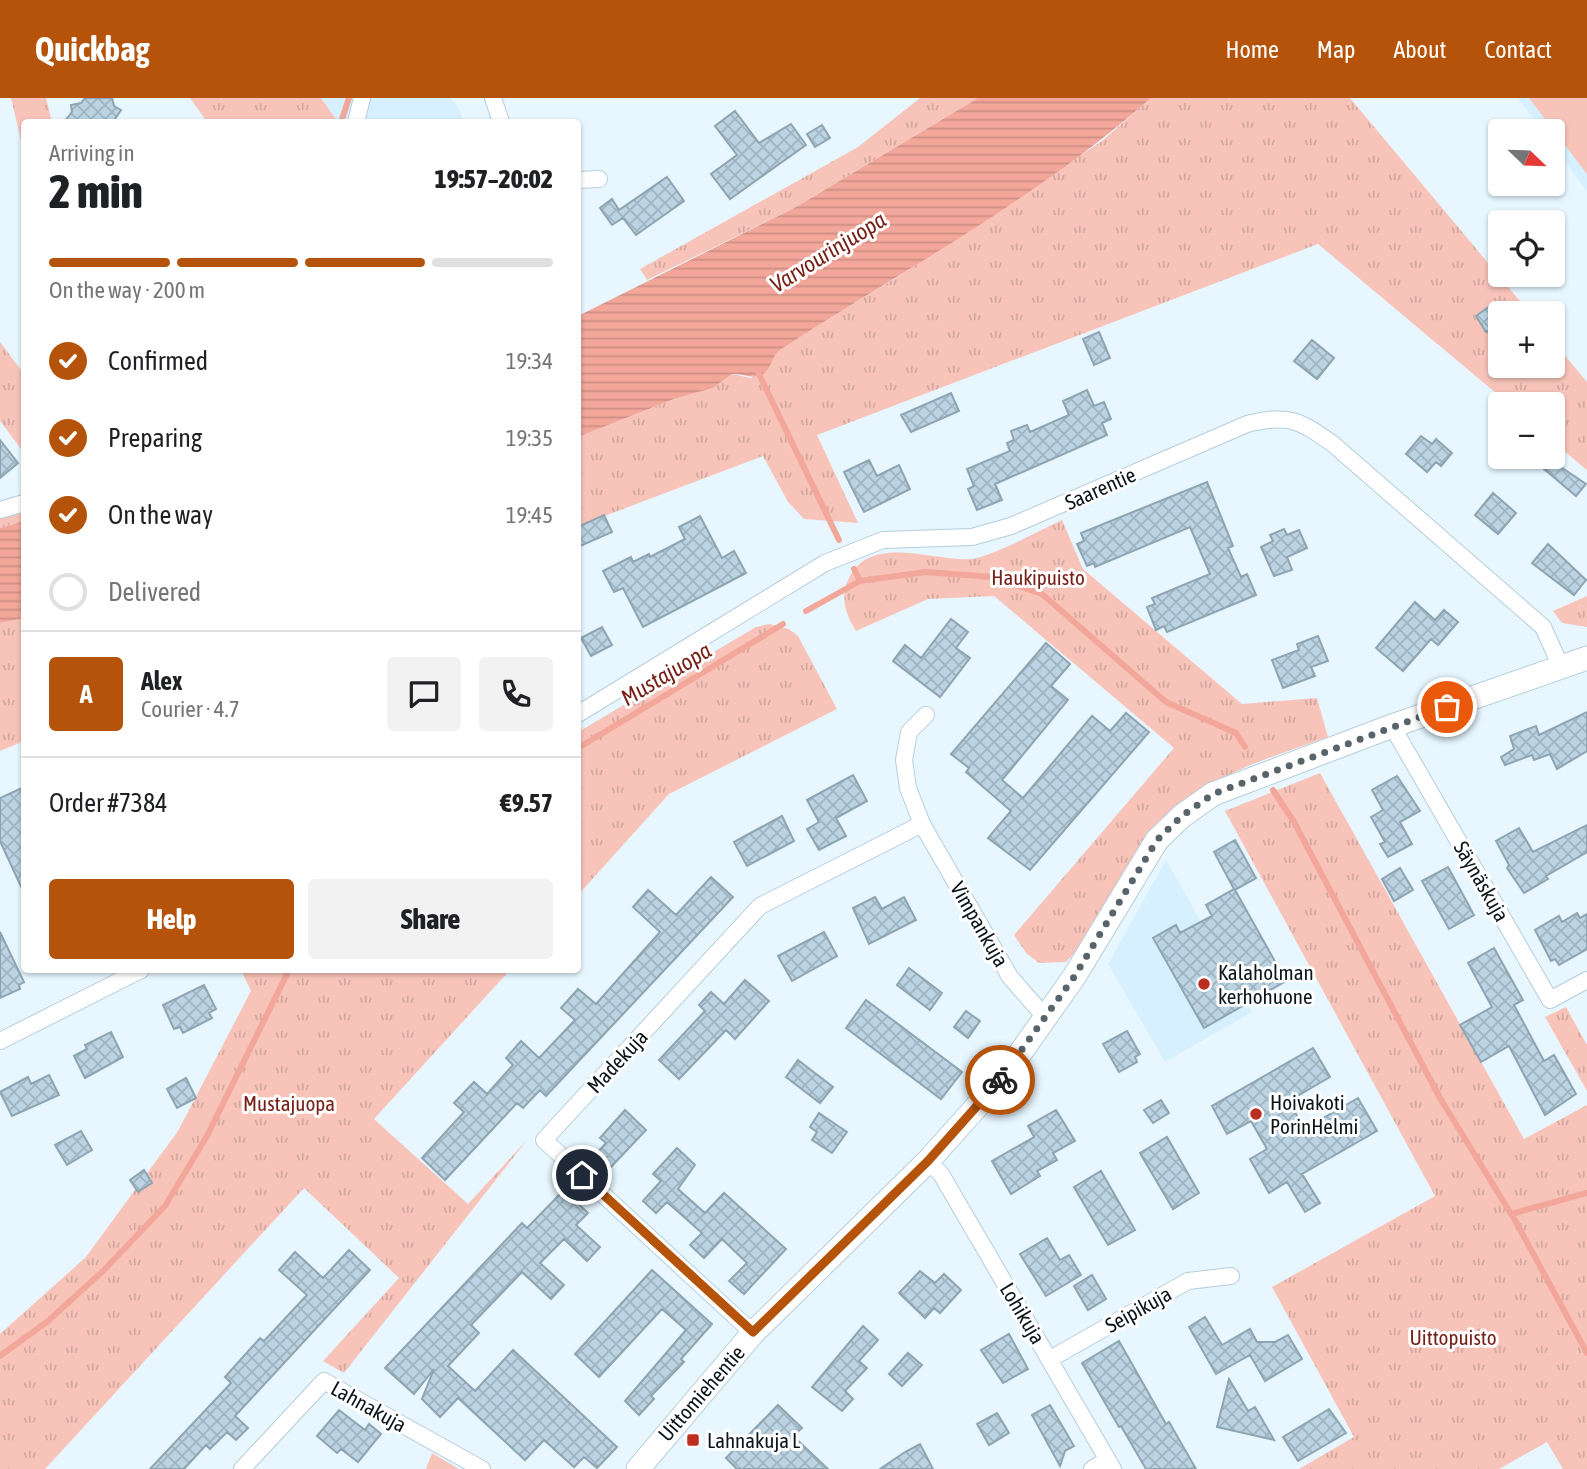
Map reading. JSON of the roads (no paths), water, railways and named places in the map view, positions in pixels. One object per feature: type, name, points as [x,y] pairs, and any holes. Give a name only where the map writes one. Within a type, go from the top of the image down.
[{"type":"street","points":[[357,119],[362,98]]},
{"type":"street","points":[[493,98],[500,119]]},
{"type":"street","points":[[581,180],[599,179]]},
{"type":"street","name":"Saarentie","points":[[581,712],[825,563],[883,540],[972,537],[1011,527],[1247,424],[1278,417],[1302,422],[1333,444],[1543,627],[1562,667]]},
{"type":"street","points":[[0,510],[21,504]]},
{"type":"street","name":"Uittomiehentie","points":[[638,1469],[753,1332],[928,1161],[1004,1076],[1046,1018],[1157,840],[1182,816],[1213,794],[1392,726],[1587,659]]},
{"type":"street","name":"Vimpankuja","points":[[926,715],[909,733],[904,760],[908,788],[922,824],[1010,977],[1046,1018]]},
{"type":"street","name":"Säynäskuja","points":[[1392,726],[1550,1000],[1587,980]]},
{"type":"street","name":"Madekuja","points":[[753,1332],[544,1140],[760,906],[922,824]]},
{"type":"street","points":[[0,1041],[135,973]]},
{"type":"street","name":"Lohikuja","points":[[928,1161],[941,1174],[1110,1465]]},
{"type":"street","name":"Seipikuja","points":[[1050,1359],[1188,1281],[1231,1276]]},
{"type":"street","name":"Lahnakuja","points":[[242,1469],[324,1381],[482,1469]]},
{"type":"street","points":[[1092,1469],[1110,1465]]},
{"type":"water","name":"Varvourinjuopa","points":[[978,98],[1151,98],[1108,134],[1018,199],[781,349],[763,374],[732,374],[713,388],[674,399],[581,436],[581,314],[796,207]]},
{"type":"water","points":[[21,522],[21,619],[0,623],[0,528]]},
{"type":"waterway","points":[[342,119],[349,98]]},
{"type":"waterway","points":[[757,370],[839,540]]},
{"type":"waterway","points":[[854,569],[860,581],[926,572],[992,577],[1042,594],[1166,702],[1236,733],[1245,747]]},
{"type":"waterway","points":[[806,611],[860,581]]},
{"type":"waterway","name":"Mustajuopa","points":[[581,746],[783,624]]},
{"type":"waterway","points":[[1273,790],[1294,822],[1440,1098],[1516,1222],[1587,1353]]},
{"type":"waterway","name":"Mustajuopa","points":[[0,1356],[48,1321],[103,1271],[165,1206],[207,1136],[287,974]]},
{"type":"waterway","points":[[1511,1214],[1587,1193]]},
{"type":"place","name":"Kalaholman kerhohuone","points":[[1204,984]]},
{"type":"place","name":"Hoivakoti PorinHelmi","points":[[1256,1114]]},
{"type":"place","name":"Lahnakuja L","points":[[693,1440]]},
{"type":"park label","name":"Haukipuisto","points":[[1038,577]]},
{"type":"park label","name":"Uittopuisto","points":[[1453,1337]]}]
